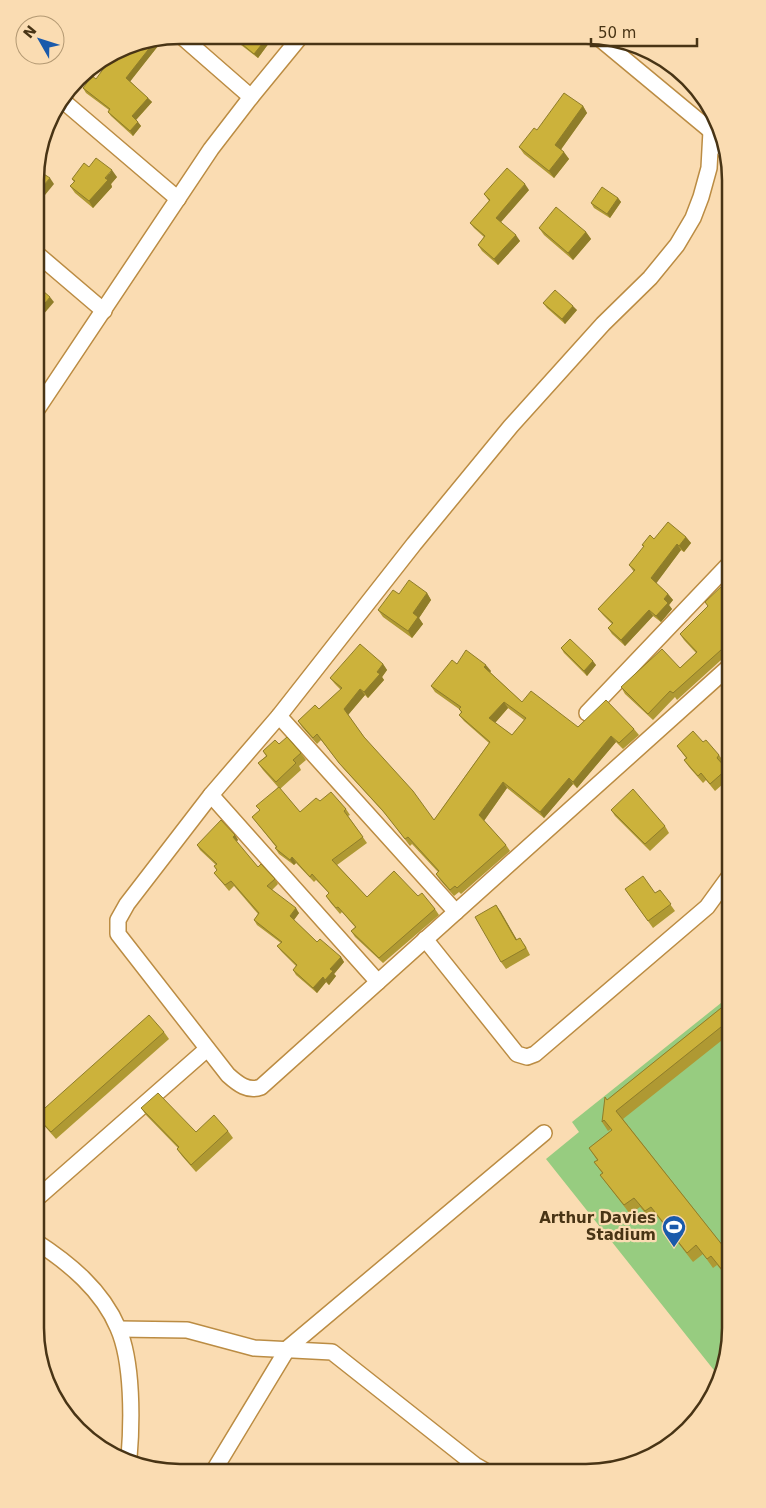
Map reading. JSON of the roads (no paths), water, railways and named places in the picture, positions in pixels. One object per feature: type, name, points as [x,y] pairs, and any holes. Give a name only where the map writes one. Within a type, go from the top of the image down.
[{"type":"street","points":[[190,44],[250,96]]},
{"type":"street","points":[[44,399],[178,199],[250,96],[294,44]]},
{"type":"street","points":[[609,46],[711,126]]},
{"type":"street","points":[[67,104],[178,199]]},
{"type":"street","points":[[715,136],[701,197],[693,218],[677,245],[650,278],[603,324],[535,398],[414,544],[279,716],[211,795],[127,904],[116,927],[118,934],[207,1049],[238,1085],[255,1089],[261,1087],[722,673]]},
{"type":"street","points":[[44,260],[104,311]]},
{"type":"street","points":[[586,714],[722,571]]},
{"type":"street","points":[[279,716],[456,912]]},
{"type":"street","points":[[211,795],[378,982]]},
{"type":"street","points":[[425,939],[517,1054],[526,1057],[535,1054],[707,907],[722,886]]},
{"type":"street","points":[[44,1192],[207,1049]]},
{"type":"street","points":[[218,1464],[288,1348],[544,1133]]},
{"type":"street","points":[[44,1247],[68,1264],[88,1282],[103,1301],[119,1329],[124,1351],[131,1409],[129,1454]]},
{"type":"street","points":[[119,1329],[187,1330],[254,1348],[288,1348],[332,1352],[472,1464]]},
{"type":"place","name":"Arthur Davies Stadium","points":[[674,1248]]}]
